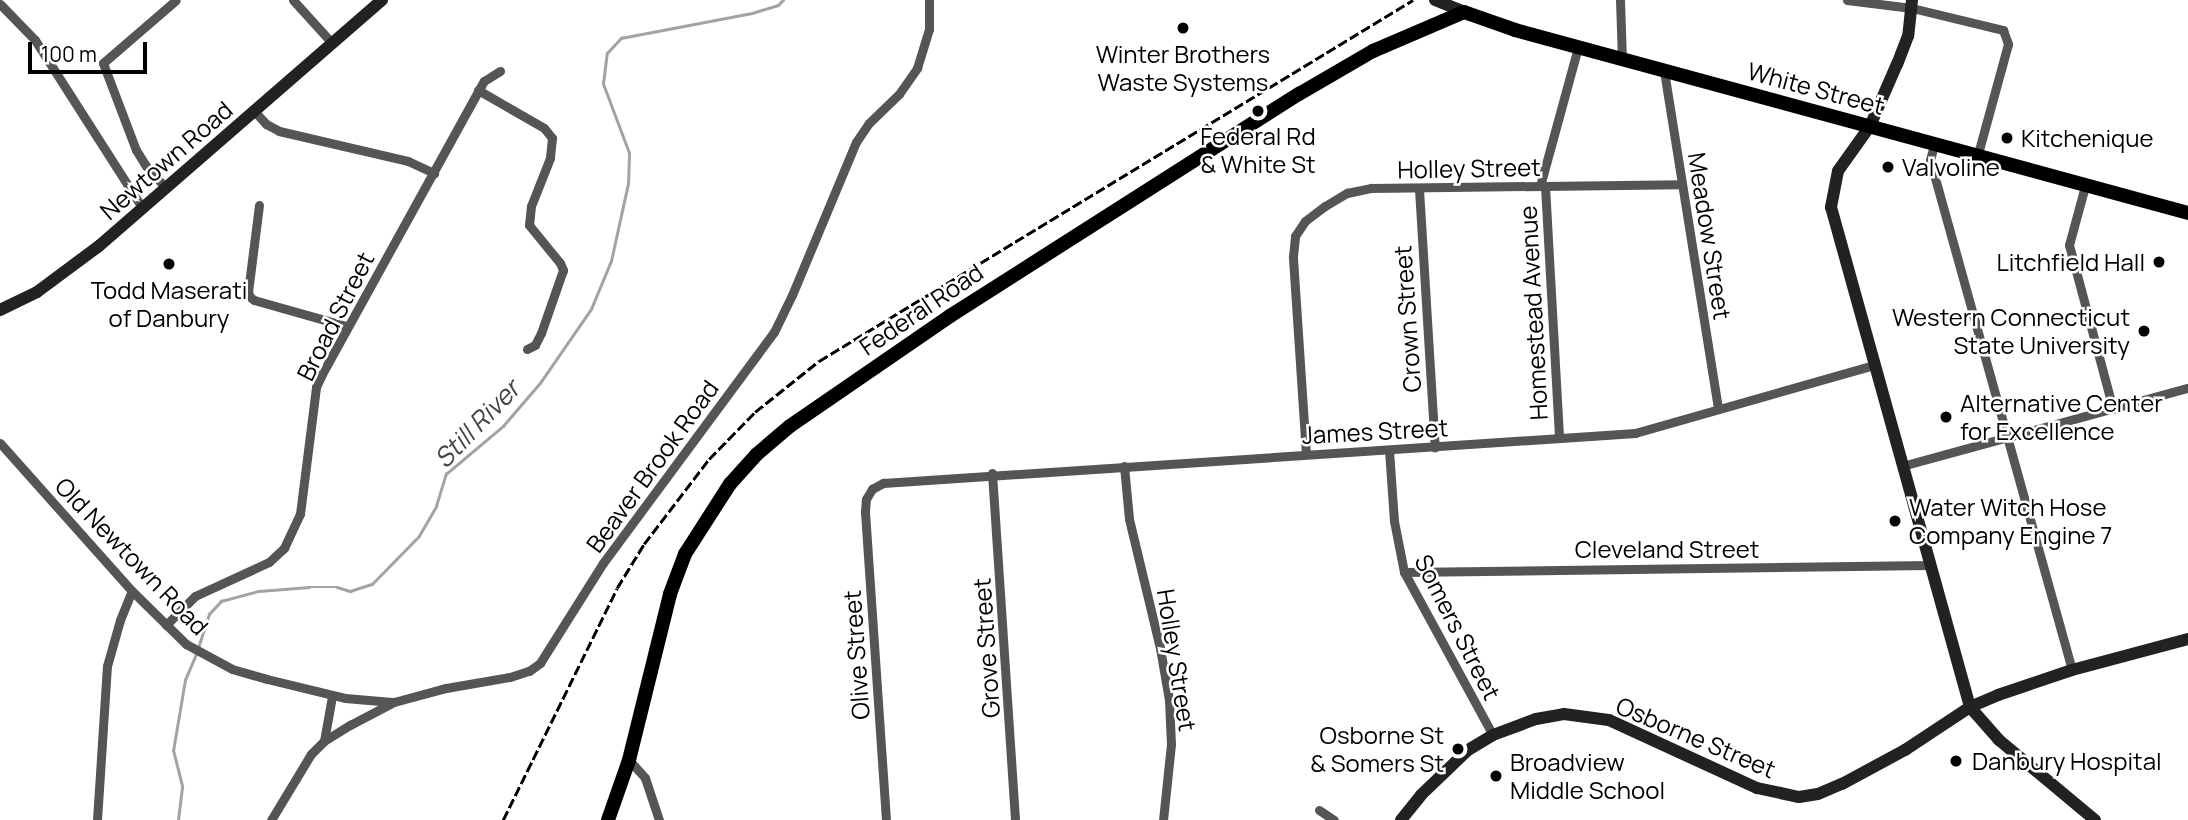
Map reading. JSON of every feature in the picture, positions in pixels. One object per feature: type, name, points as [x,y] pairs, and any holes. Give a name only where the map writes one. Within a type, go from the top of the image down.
[{"type":"main road","name":"Newtown Road","points":[[0,310],[65,274],[382,0]]},
{"type":"main road","name":"White Street","points":[[1435,0],[1464,12],[1578,47],[2188,213]]},
{"type":"main road","points":[[1912,4],[1908,36],[1870,126],[1838,172],[1831,198],[1874,365],[1970,707],[1999,740],[2095,820]]},
{"type":"main road","name":"Federal Road","points":[[608,820],[629,760],[660,628],[685,554],[723,493],[757,454],[790,426],[950,316],[1280,106],[1373,51],[1464,12]]},
{"type":"main road","name":"Osborne Street","points":[[1401,820],[1445,770],[1493,735],[1536,719],[1564,715],[1609,720],[1757,788],[1799,797],[1818,794],[1842,784],[1905,750],[1970,707],[2072,670],[2186,642]]},
{"type":"street","points":[[165,187],[136,150],[103,63],[176,0]]},
{"type":"street","points":[[293,0],[332,43]]},
{"type":"street","name":"Beaver Brook Road","points":[[271,820],[295,777],[324,741],[394,702],[529,671],[550,651],[603,563],[774,332],[856,142],[869,123],[899,94],[917,68],[929,29],[929,0]]},
{"type":"street","points":[[1620,0],[1622,59]]},
{"type":"street","points":[[1847,0],[1912,4],[2003,30],[2008,36],[1997,88],[1977,156]]},
{"type":"street","points":[[0,4],[35,40],[142,207]]},
{"type":"street","name":"Homestead Avenue","points":[[1559,438],[1543,186],[1578,47]]},
{"type":"street","name":"Broad Street","points":[[166,625],[195,596],[269,562],[288,542],[300,514],[316,387],[346,326],[434,173],[478,90],[484,81],[500,71]]},
{"type":"street","name":"Meadow Street","points":[[1664,71],[1718,407]]},
{"type":"street","points":[[478,90],[544,128],[552,138],[550,158],[531,206],[529,225],[563,270],[541,333],[535,345],[527,349]]},
{"type":"street","points":[[254,111],[266,124],[279,131],[408,161],[434,173]]},
{"type":"street","points":[[1934,145],[1930,160],[2072,670]]},
{"type":"street","name":"Holley Street","points":[[1306,454],[1293,256],[1295,236],[1305,220],[1347,193],[1371,188],[1681,184]]},
{"type":"street","points":[[2085,186],[2069,246],[2113,409]]},
{"type":"street","name":"Crown Street","points":[[1419,189],[1434,448]]},
{"type":"street","points":[[259,205],[248,292],[254,300],[346,326]]},
{"type":"street","name":"James Street","points":[[872,489],[896,480],[1434,448],[1635,433],[1718,407],[1874,365]]},
{"type":"street","points":[[1902,466],[2188,388]]},
{"type":"street","name":"Old Newtown Road","points":[[0,443],[132,590],[178,636],[220,663],[260,677],[332,696],[394,702]]},
{"type":"street","name":"Somers Street","points":[[1389,450],[1394,521],[1404,572],[1493,735]]},
{"type":"street","name":"Holley Street","points":[[1124,466],[1129,519],[1160,648],[1169,700],[1171,744],[1163,820]]},
{"type":"street","name":"Grove Street","points":[[992,473],[1015,820]]},
{"type":"street","name":"Olive Street","points":[[872,489],[866,499],[865,512],[886,820]]},
{"type":"street","name":"Cleveland Street","points":[[1404,572],[1930,565]]},
{"type":"street","points":[[97,820],[107,667],[116,631],[132,590]]},
{"type":"street","points":[[324,741],[332,696]]},
{"type":"street","points":[[629,760],[645,778],[659,820]]},
{"type":"street","points":[[1319,810],[1334,820]]},
{"type":"waterway","name":"Still River","points":[[198,648],[209,614],[221,601],[259,591],[309,587],[337,587],[350,591],[372,584],[419,536],[436,506],[446,474],[503,426],[540,383],[591,309],[611,261],[628,184],[629,153],[603,84],[607,53],[621,38],[752,13],[778,5],[783,0]]},
{"type":"waterway","name":"Still River","points":[[178,820],[182,786],[173,751],[185,680],[196,654]]},
{"type":"railway","points":[[503,820],[617,588],[644,544],[709,459],[755,412],[819,361],[1413,0]]},
{"type":"place","name":"Winter Brothers Waste Systems","points":[[1183,28]]},
{"type":"place","name":"Federal Rd & White St","points":[[1258,111]]},
{"type":"place","name":"Kitchenique","points":[[2007,138]]},
{"type":"place","name":"Valvoline","points":[[1888,167]]},
{"type":"place","name":"Litchfield Hall","points":[[2159,262]]},
{"type":"place","name":"Todd Maserati of Danbury","points":[[169,264]]},
{"type":"place","name":"Western Connecticut State University","points":[[2144,331]]},
{"type":"place","name":"Alternative Center for Excellence","points":[[1946,417]]},
{"type":"place","name":"Water Witch Hose Company Engine 7","points":[[1895,521]]},
{"type":"place","name":"Osborne St & Somers St","points":[[1458,749]]},
{"type":"place","name":"Danbury Hospital","points":[[1956,761]]},
{"type":"place","name":"Broadview Middle School","points":[[1496,776]]}]
